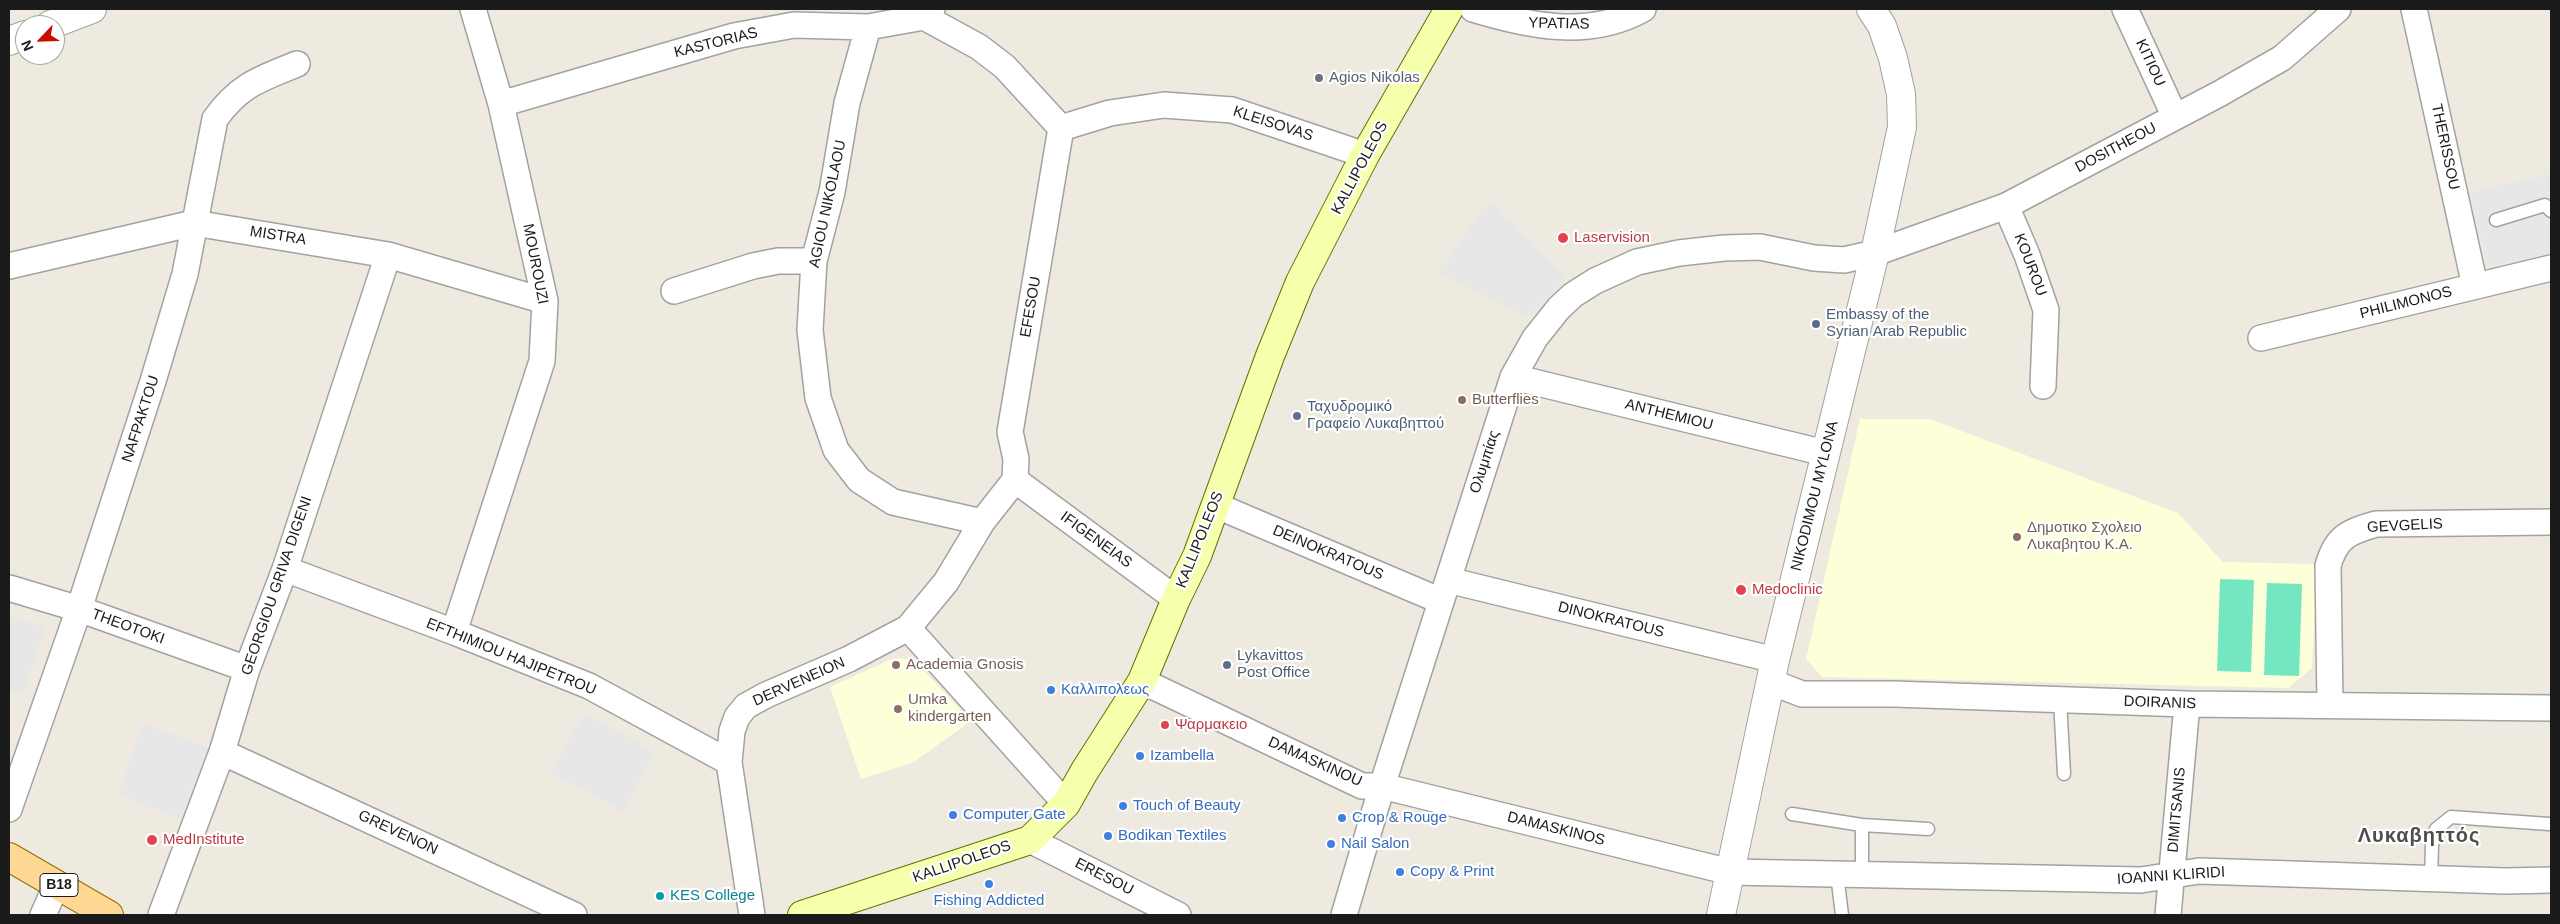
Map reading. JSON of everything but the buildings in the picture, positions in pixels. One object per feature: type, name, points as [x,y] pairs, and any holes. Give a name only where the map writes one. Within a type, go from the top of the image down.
[{"type":"main road","name":"KALLIPOLEOS","points":[[802,915],[1030,840],[1066,804],[1084,772],[1142,681],[1176,599],[1197,556],[1270,356],[1300,282],[1365,155],[1449,9]]},
{"type":"main road","name":"B18","points":[[9,857],[109,915]]},
{"type":"street","points":[[65,19],[92,9]]},
{"type":"street","name":"MOUROUZI","points":[[454,632],[542,361],[544,301],[501,104],[473,9]]},
{"type":"street","name":"YPATIAS","points":[[1473,9],[1518,22],[1575,27],[1604,24],[1643,9]]},
{"type":"street","name":"NIKODIMOU MYLONA","points":[[1721,915],[1773,671],[1875,253],[1902,127],[1901,94],[1893,58],[1882,26],[1871,9]]},
{"type":"street","name":"KITIOU","points":[[2125,9],[2175,117]]},
{"type":"street","name":"DOSITHEOU","points":[[1875,253],[2006,206],[2175,117],[2282,58],[2338,9]]},
{"type":"street","name":"THERISSOU","points":[[2414,9],[2475,286]]},
{"type":"street","points":[[928,13],[1005,67],[1061,128]]},
{"type":"street","name":"KASTORIAS","points":[[501,104],[734,36],[794,25],[868,27],[928,13]]},
{"type":"street","name":"AGIOU NIKOLAOU","points":[[868,27],[848,104],[832,192],[814,261],[810,330],[818,398],[836,450],[859,480],[892,502],[982,522]]},
{"type":"street","name":"NAFPAKTOU","points":[[9,809],[79,610],[180,292],[215,119],[229,98],[251,83],[297,64]]},
{"type":"street","name":"KLEISOVAS","points":[[1061,128],[1110,113],[1164,105],[1232,110],[1365,155]]},
{"type":"street","name":"EFESOU","points":[[1015,480],[1016,459],[1010,432],[1061,128]]},
{"type":"street","name":"KOUROU","points":[[2006,206],[2027,255],[2046,310],[2043,386]]},
{"type":"street","name":"MISTRA","points":[[9,266],[194,223],[388,255],[544,301]]},
{"type":"street","name":"Ολυμπίας","points":[[1344,915],[1382,786],[1513,377],[1535,338],[1573,295],[1595,281],[1637,262],[1679,253],[1724,248],[1760,247],[1814,258],[1844,260],[1875,253]]},
{"type":"street","name":"GEORGIOU GRIVA DIGENI","points":[[161,915],[222,752],[247,669],[285,569],[388,255]]},
{"type":"street","points":[[674,291],[754,266],[778,261],[814,261]]},
{"type":"street","name":"PHILIMONOS","points":[[2261,338],[2551,268]]},
{"type":"street","name":"ANTHEMIOU","points":[[1513,377],[1825,453]]},
{"type":"street","points":[[1015,480],[982,522],[946,582],[908,628],[1066,804]]},
{"type":"street","name":"IFIGENEIAS","points":[[1015,480],[1176,599]]},
{"type":"street","name":"DEINOKRATOUS","points":[[1215,505],[1444,590]]},
{"type":"street","name":"GEVGELIS","points":[[2330,704],[2328,566],[2332,550],[2342,538],[2356,530],[2376,524],[2551,522]]},
{"type":"street","name":"EFTHIMIOU HAJIPETROU","points":[[285,569],[454,632],[589,686],[729,762]]},
{"type":"street","name":"THEOTOKI","points":[[9,588],[79,610],[247,669]]},
{"type":"street","name":"DINOKRATOUS","points":[[1444,590],[1773,671]]},
{"type":"street","name":"DERVENEION","points":[[752,915],[729,762],[732,731],[737,717],[746,706],[849,659],[908,628]]},
{"type":"street","name":"DOIRANIS","points":[[1773,671],[1802,694],[1846,692],[2187,704],[2330,704],[2551,708]]},
{"type":"street","name":"DAMASKINOU","points":[[1142,681],[1362,786],[1382,786]]},
{"type":"street","name":"DIMITSANIS","points":[[2168,915],[2187,704]]},
{"type":"street","name":"GREVENON","points":[[222,752],[574,915]]},
{"type":"street","name":"DAMASKINOS","points":[[1382,786],[1730,872]]},
{"type":"street","name":"ERESOU","points":[[1030,840],[1178,915]]},
{"type":"street","name":"IOANNI KLIRIDI","points":[[1730,872],[2141,880],[2171,877],[2199,871],[2431,879],[2551,880]]},
{"type":"street","points":[[43,915],[57,884]]},
{"type":"lane","points":[[2496,220],[2545,204],[2551,211]]},
{"type":"lane","points":[[2060,700],[2064,774]]},
{"type":"lane","points":[[1792,814],[1862,825],[1928,829]]},
{"type":"lane","points":[[2431,879],[2432,845],[2436,829],[2450,817],[2549,824]]},
{"type":"lane","points":[[1862,825],[1862,875]]},
{"type":"lane","points":[[1837,874],[1842,915]]},
{"type":"shaded area","points":[[2551,174],[2551,254],[2496,267],[2487,263],[2470,192]]},
{"type":"shaded area","points":[[1490,200],[1567,279],[1529,317],[1438,272]]},
{"type":"shaded area","name":"Δημοτικο Σχολειο Λυκαβητου Κ.Α.","points":[[1860,419],[1930,419],[2178,513],[2223,562],[2317,564],[2312,668],[2288,688],[1822,677],[1806,659]]},
{"type":"shaded area","points":[[9,615],[45,628],[23,694],[9,689]]},
{"type":"shaded area","name":"Umka kindergarten","points":[[894,658],[913,659],[971,721],[914,762],[861,779],[830,687]]},
{"type":"shaded area","points":[[584,713],[655,752],[623,812],[551,773]]},
{"type":"shaded area","points":[[143,723],[209,748],[180,819],[118,795]]},
{"type":"green space","points":[[2220,579],[2254,580],[2251,672],[2217,671]]},
{"type":"green space","points":[[2267,583],[2302,584],[2299,676],[2264,675]]},
{"type":"place","name":"Agios Nikolas","points":[[1319,78]]},
{"type":"place","name":"Laservision","points":[[1563,238]]},
{"type":"place","name":"Embassy of the Syrian Arab Republic","points":[[1816,324]]},
{"type":"place","name":"Butterflies","points":[[1462,400]]},
{"type":"place","name":"Ταχυδρομικό Γραφείο Λυκαβηττού","points":[[1297,416]]},
{"type":"place","name":"Δημοτικο Σχολειο Λυκαβητου Κ.Α.","points":[[2017,537]]},
{"type":"place","name":"Medoclinic","points":[[1741,590]]},
{"type":"place","name":"Academia Gnosis","points":[[896,665]]},
{"type":"place","name":"Lykavittos Post Office","points":[[1227,665]]},
{"type":"place","name":"Καλλιπολεως","points":[[1051,690]]},
{"type":"place","name":"Umka kindergarten","points":[[898,709]]},
{"type":"place","name":"Ψαρμακειο","points":[[1165,725]]},
{"type":"place","name":"Izambella","points":[[1140,756]]},
{"type":"place","name":"Touch of Beauty","points":[[1123,806]]},
{"type":"place","name":"Computer Gate","points":[[953,815]]},
{"type":"place","name":"Crop & Rouge","points":[[1342,818]]},
{"type":"place","name":"Bodikan Textiles","points":[[1108,836]]},
{"type":"place","name":"MedInstitute","points":[[152,840]]},
{"type":"place","name":"Nail Salon","points":[[1331,844]]},
{"type":"place","name":"Copy & Print","points":[[1400,872]]},
{"type":"place","name":"Fishing Addicted","points":[[989,884]]},
{"type":"place","name":"KES College","points":[[660,896]]},
{"type":"district","name":"Λυκαβηττός","points":[[2419,836]]}]
